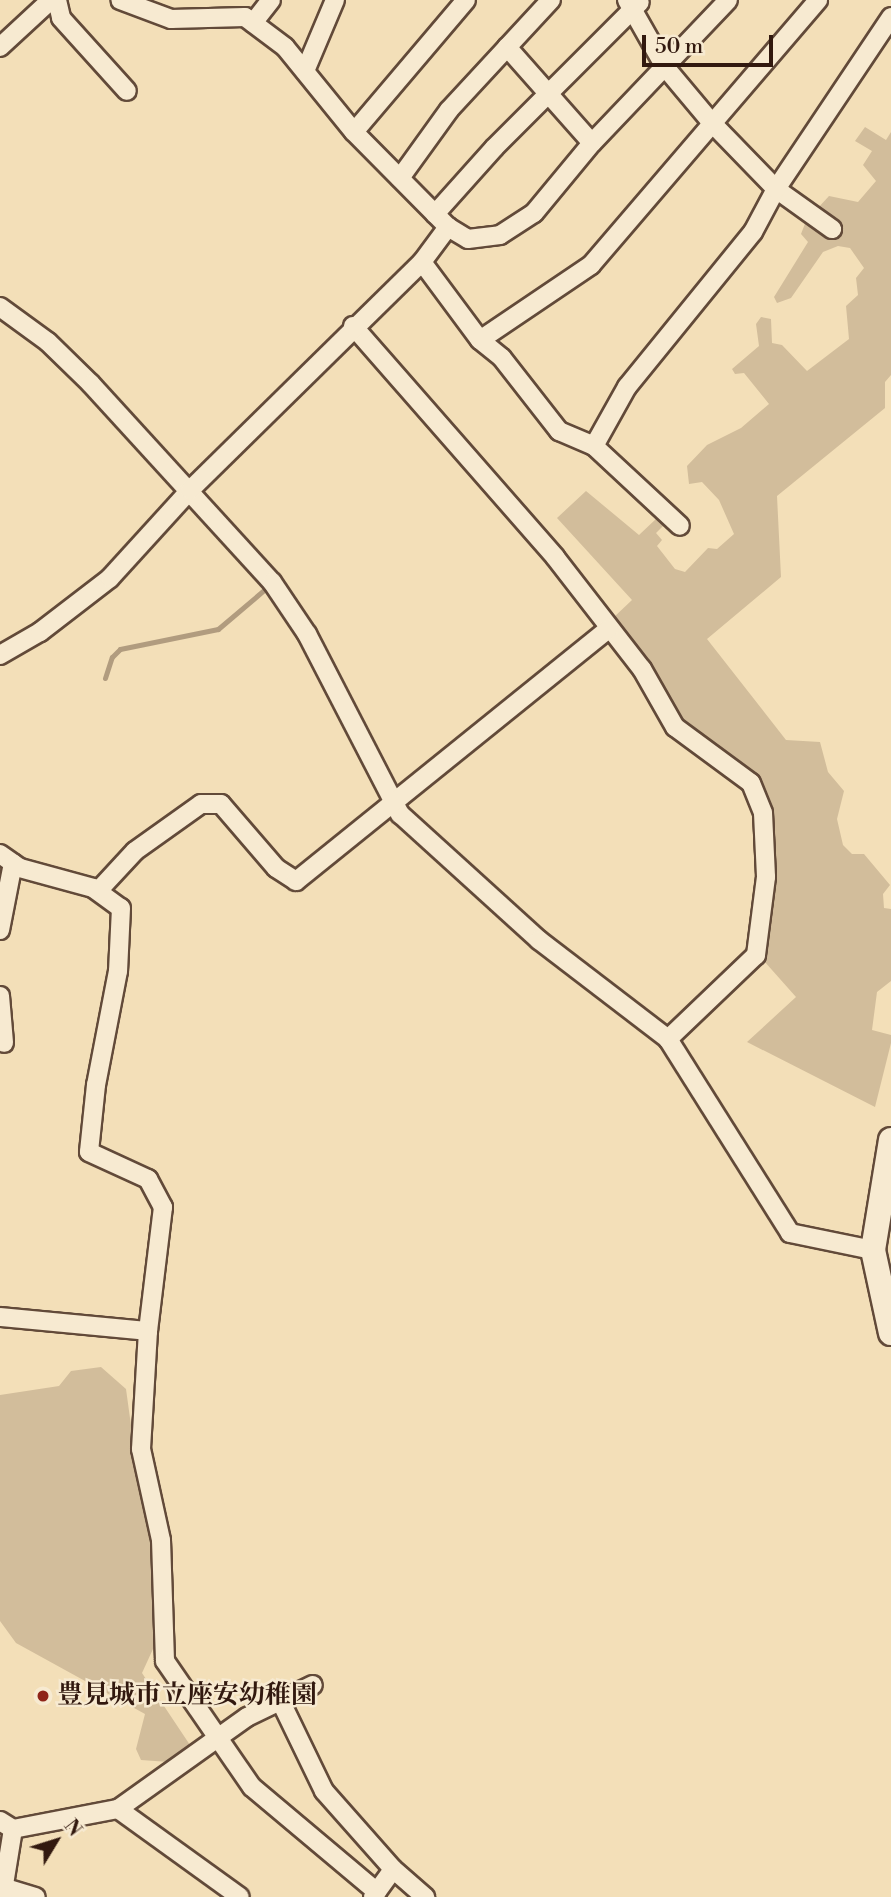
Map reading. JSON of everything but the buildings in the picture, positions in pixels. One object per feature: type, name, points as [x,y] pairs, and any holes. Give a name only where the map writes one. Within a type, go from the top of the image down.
[{"type":"street","points":[[0,47],[51,0]]},
{"type":"street","points":[[57,0],[61,18],[127,91]]},
{"type":"street","points":[[120,0],[171,19],[245,17],[285,47],[354,132],[441,220],[468,239],[500,235],[534,213],[592,143],[727,0]]},
{"type":"street","points":[[253,23],[271,0]]},
{"type":"street","points":[[305,71],[335,0]]},
{"type":"street","points":[[354,132],[466,0]]},
{"type":"street","points":[[400,178],[449,110],[551,0]]},
{"type":"street","points":[[480,340],[591,265],[818,0]]},
{"type":"street","points":[[0,655],[40,632],[110,578],[190,490],[353,326],[422,262],[441,220],[549,93],[634,3],[665,66],[712,123],[776,189],[832,229]]},
{"type":"street","points":[[594,446],[627,387],[753,232],[776,189],[891,17]]},
{"type":"street","points":[[507,47],[592,143]]},
{"type":"street","points":[[422,262],[480,340],[502,358],[559,431],[594,446],[680,526]]},
{"type":"street","points":[[0,307],[56,350],[190,490],[272,582],[307,634],[400,814],[538,940],[668,1039],[790,1233],[873,1250]]},
{"type":"street","points":[[353,326],[555,558],[642,669],[675,727],[751,783],[763,813],[766,877],[756,956],[668,1039]]},
{"type":"street","points":[[98,891],[135,851],[201,804],[221,804],[276,868],[296,881],[610,628]]},
{"type":"street","points":[[0,930],[6,859],[98,891],[121,908],[118,971],[96,1085],[89,1152],[148,1179],[163,1208],[148,1331],[141,1448],[161,1540],[165,1661],[252,1787],[375,1894],[393,1869]]},
{"type":"street","points":[[0,996],[4,1043]]},
{"type":"street","points":[[891,1140],[873,1250],[891,1333]]},
{"type":"street","points":[[0,1317],[148,1331]]},
{"type":"street","points":[[36,1897],[4,1893],[6,1825],[117,1809],[218,1737],[280,1700],[313,1685]]},
{"type":"street","points":[[280,1700],[324,1791],[393,1869],[425,1897]]},
{"type":"street","points":[[117,1809],[240,1897]]},
{"type":"shaded area","points":[[865,127],[886,140],[891,132],[891,375],[885,382],[885,408],[777,496],[781,577],[707,639],[786,740],[820,742],[828,772],[844,791],[837,819],[843,845],[852,854],[864,854],[890,885],[883,894],[884,908],[891,909],[891,981],[877,992],[872,1030],[891,1035],[891,1043],[875,1107],[747,1042],[796,997],[764,961],[777,880],[771,802],[756,775],[683,723],[613,618],[632,600],[557,518],[586,491],[639,535],[657,518],[663,526],[656,533],[662,540],[657,546],[675,569],[685,572],[708,548],[717,549],[734,534],[719,500],[702,482],[689,484],[687,466],[707,445],[741,428],[769,404],[744,373],[735,374],[732,369],[759,346],[756,324],[761,317],[771,319],[772,343],[782,345],[807,371],[849,339],[846,306],[858,295],[856,278],[864,268],[850,248],[838,246],[823,252],[791,298],[777,303],[774,297],[808,242],[801,234],[806,221],[829,196],[858,202],[876,181],[863,165],[872,151],[855,141]]},
{"type":"shaded area","points":[[101,1367],[126,1389],[141,1498],[156,1542],[153,1649],[142,1673],[190,1745],[169,1762],[141,1760],[136,1749],[145,1714],[16,1643],[0,1621],[0,1395],[59,1386],[71,1371]]},
{"type":"waterway","points":[[105,678],[112,657],[120,649],[218,629],[264,590]]},
{"type":"place","name":"豊見城市立座安幼稚園","points":[[43,1696]]}]
